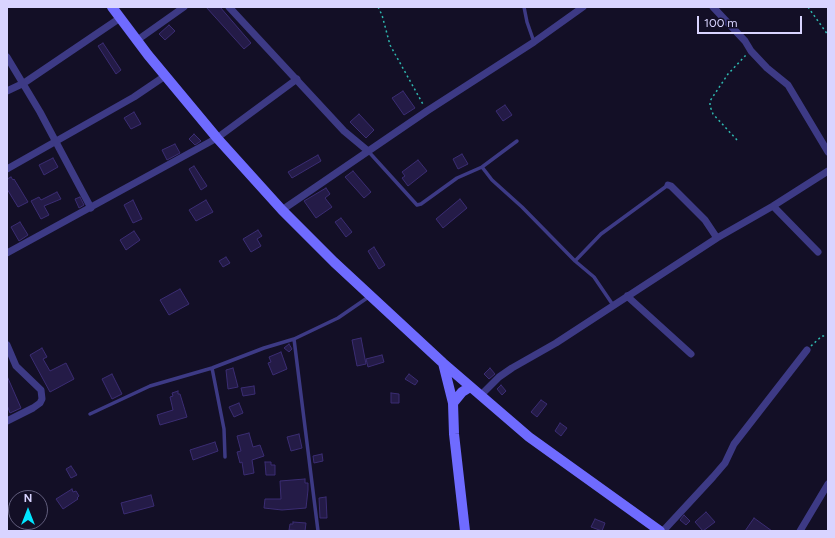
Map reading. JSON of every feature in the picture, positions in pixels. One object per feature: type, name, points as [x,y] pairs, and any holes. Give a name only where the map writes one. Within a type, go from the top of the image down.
[{"type":"main road","points":[[112,7],[136,40],[217,138],[282,210],[370,296],[480,396],[529,437],[559,460],[662,531]]},
{"type":"main road","points":[[443,363],[453,403],[454,434],[465,531]]},
{"type":"main road","points":[[453,403],[462,392],[470,386]]},
{"type":"street","points":[[136,40],[184,7]]},
{"type":"street","points":[[229,7],[344,131],[368,151]]},
{"type":"street","points":[[282,210],[427,111],[534,42],[583,7]]},
{"type":"street","points":[[713,7],[745,41],[751,51],[767,68],[788,85],[828,152]]},
{"type":"street","points":[[7,91],[24,83],[120,18]]},
{"type":"street","points":[[7,57],[24,83],[91,208]]},
{"type":"street","points":[[7,169],[134,97],[165,76]]},
{"type":"street","points":[[7,253],[217,138],[297,79]]},
{"type":"street","points":[[480,396],[499,377],[512,368],[556,343],[612,305],[717,238],[828,172]]},
{"type":"street","points":[[668,185],[671,186],[706,220],[717,238]]},
{"type":"street","points":[[773,206],[818,252]]},
{"type":"street","points":[[627,296],[691,354]]},
{"type":"street","points":[[7,345],[16,366],[41,390],[42,400],[33,408],[7,420]]},
{"type":"street","points":[[662,531],[725,463],[734,444],[807,350]]},
{"type":"street","points":[[800,531],[828,484]]},
{"type":"lane","points":[[524,7],[527,22],[534,42]]},
{"type":"lane","points":[[368,151],[417,205],[421,204],[457,178],[482,167],[517,141]]},
{"type":"lane","points":[[482,167],[492,180],[522,207],[575,261],[594,277],[606,292],[612,305]]},
{"type":"lane","points":[[575,261],[601,234],[665,185],[668,185]]},
{"type":"lane","points":[[90,414],[150,386],[212,368],[264,348],[294,339],[338,318],[370,296]]},
{"type":"lane","points":[[294,339],[318,531]]},
{"type":"lane","points":[[212,368],[224,429],[225,457]]},
{"type":"path","points":[[378,7],[382,15],[390,45],[427,111]]},
{"type":"path","points":[[808,7],[828,35]]},
{"type":"path","points":[[737,140],[711,110],[710,101],[728,74],[751,51]]},
{"type":"path","points":[[807,350],[818,338],[828,336]]},
{"type":"building","points":[[206,7],[220,7],[251,43],[244,49]]},
{"type":"building","points":[[169,25],[175,31],[165,40],[159,34]]},
{"type":"building","points":[[103,43],[121,70],[116,74],[98,46]]},
{"type":"building","points":[[403,91],[415,108],[404,115],[392,98]]},
{"type":"building","points":[[505,105],[512,115],[503,121],[496,111]]},
{"type":"building","points":[[134,112],[141,124],[131,129],[124,118]]},
{"type":"building","points":[[359,114],[374,130],[366,138],[350,122]]},
{"type":"building","points":[[194,134],[201,141],[195,145],[189,139]]},
{"type":"building","points":[[175,144],[180,153],[167,160],[162,150]]},
{"type":"building","points":[[462,154],[468,164],[458,169],[453,159]]},
{"type":"building","points":[[318,155],[321,161],[292,178],[288,172]]},
{"type":"building","points":[[53,158],[58,167],[44,175],[39,165]]},
{"type":"building","points":[[418,160],[427,171],[408,186],[402,178],[405,176],[402,172]]},
{"type":"building","points":[[194,166],[207,186],[201,190],[189,169]]},
{"type":"building","points":[[353,171],[371,192],[364,198],[345,177]]},
{"type":"building","points":[[11,177],[13,180],[14,179],[28,202],[18,207],[7,189],[7,179]]},
{"type":"building","points":[[326,188],[330,194],[325,198],[332,207],[316,218],[304,201]]},
{"type":"building","points":[[57,192],[61,199],[44,206],[49,215],[41,219],[31,201],[39,197],[41,200]]},
{"type":"building","points":[[80,197],[84,205],[79,208],[75,199]]},
{"type":"building","points":[[460,199],[467,208],[443,228],[436,219]]},
{"type":"building","points":[[133,200],[142,219],[133,223],[124,205]]},
{"type":"building","points":[[206,200],[213,212],[196,221],[189,210]]},
{"type":"building","points":[[341,218],[352,232],[346,237],[335,222]]},
{"type":"building","points":[[20,222],[28,235],[19,241],[11,227]]},
{"type":"building","points":[[258,230],[262,236],[257,239],[261,246],[251,252],[243,239]]},
{"type":"building","points":[[134,231],[140,240],[126,250],[120,240]]},
{"type":"building","points":[[374,247],[385,265],[379,269],[368,251]]},
{"type":"building","points":[[226,257],[230,263],[223,267],[219,261]]},
{"type":"building","points":[[180,289],[189,304],[169,315],[160,300]]},
{"type":"building","points":[[361,338],[366,364],[357,366],[352,340]]},
{"type":"building","points":[[289,344],[292,349],[289,352],[284,348]]},
{"type":"building","points":[[42,348],[47,357],[43,359],[50,371],[66,363],[74,379],[50,392],[30,355]]},
{"type":"building","points":[[281,352],[287,369],[273,375],[268,363],[271,362],[269,357]]},
{"type":"building","points":[[382,355],[384,362],[368,367],[366,359]]},
{"type":"building","points":[[233,368],[238,387],[228,389],[226,370]]},
{"type":"building","points":[[490,368],[495,374],[489,379],[484,374]]},
{"type":"building","points":[[112,374],[122,394],[112,399],[102,379]]},
{"type":"building","points":[[409,374],[418,381],[415,385],[405,379]]},
{"type":"building","points":[[7,376],[21,408],[10,413],[7,405]]},
{"type":"building","points":[[501,385],[506,391],[502,395],[497,389]]},
{"type":"building","points":[[254,386],[255,394],[243,396],[241,388]]},
{"type":"building","points":[[178,391],[187,417],[160,425],[157,415],[173,410],[170,397],[173,396],[172,393]]},
{"type":"building","points":[[391,393],[399,394],[399,403],[391,403]]},
{"type":"building","points":[[541,400],[547,404],[537,417],[531,412]]},
{"type":"building","points":[[239,403],[243,413],[234,417],[229,407]]},
{"type":"building","points":[[560,423],[567,428],[561,436],[555,431]]},
{"type":"building","points":[[249,433],[253,447],[260,445],[264,456],[252,460],[254,473],[244,475],[242,462],[240,463],[237,452],[241,451],[237,436]]},
{"type":"building","points":[[299,434],[302,448],[291,451],[287,437]]},
{"type":"building","points":[[215,442],[218,451],[193,460],[190,450]]},
{"type":"building","points":[[322,454],[323,461],[314,463],[313,456]]},
{"type":"building","points":[[265,462],[271,462],[271,465],[275,465],[275,475],[266,475]]},
{"type":"building","points":[[71,466],[77,475],[71,478],[66,469]]},
{"type":"building","points":[[305,479],[305,483],[308,483],[306,508],[282,510],[264,508],[265,499],[281,499],[280,481]]},
{"type":"building","points":[[72,489],[73,492],[76,491],[79,496],[77,498],[78,499],[63,509],[56,499]]},
{"type":"building","points":[[151,495],[154,506],[124,514],[121,503]]},
{"type":"building","points":[[326,497],[327,518],[320,518],[319,498]]},
{"type":"building","points":[[706,512],[715,522],[703,531],[695,522]]},
{"type":"building","points":[[684,515],[690,521],[686,525],[680,520]]},
{"type":"building","points":[[754,518],[772,531],[745,531]]},
{"type":"building","points":[[595,519],[605,523],[602,531],[591,527]]},
{"type":"building","points":[[293,522],[306,523],[305,531],[289,530],[290,524],[293,524]]}]
